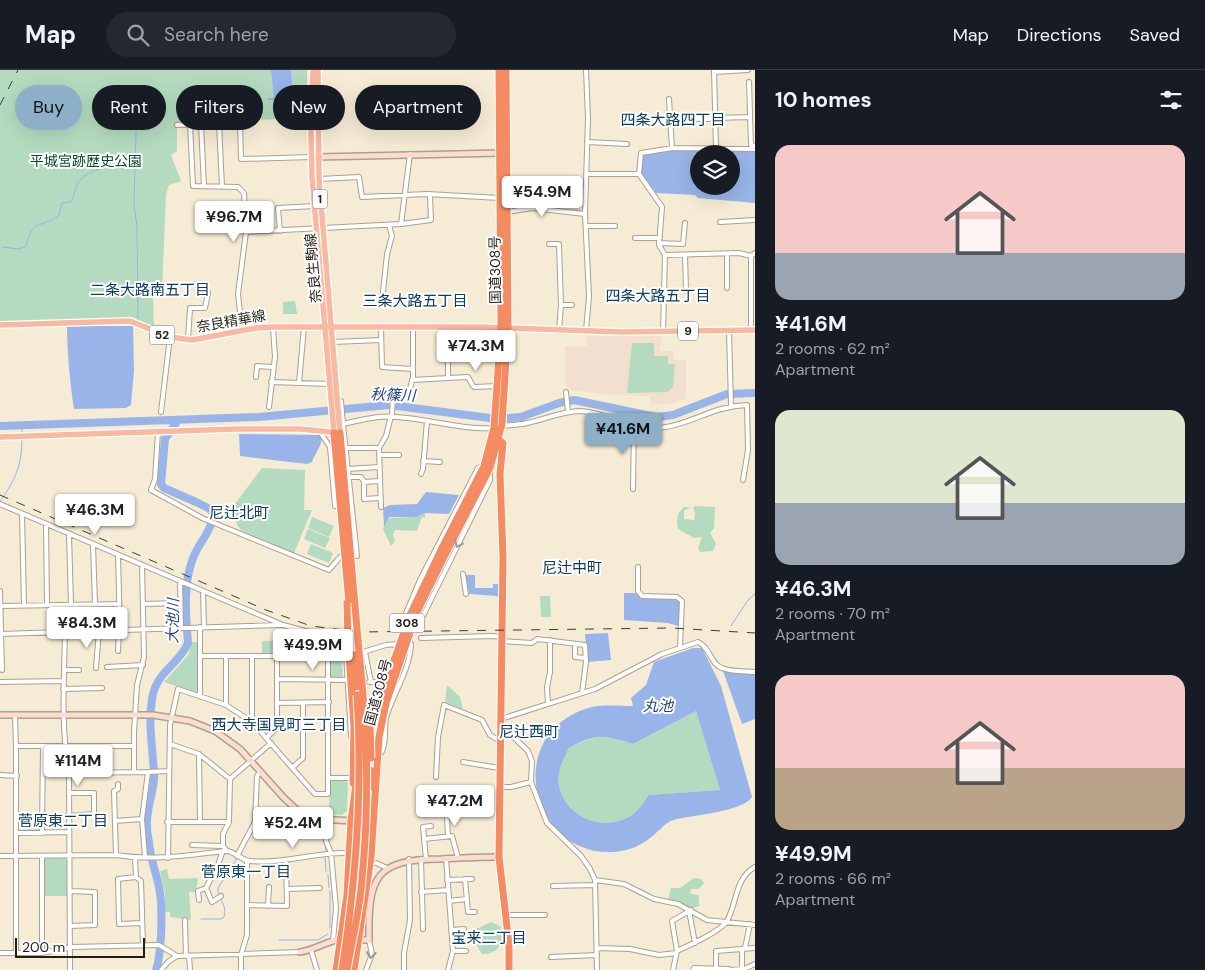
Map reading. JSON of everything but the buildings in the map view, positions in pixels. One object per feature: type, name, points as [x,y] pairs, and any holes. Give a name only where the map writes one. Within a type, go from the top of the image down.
[{"type":"highway","name":"国道308号","points":[[499,70],[504,212],[504,328],[500,409]]},
{"type":"highway","name":"国道308号","points":[[504,212],[500,198],[506,70]]},
{"type":"highway","name":"国道308号","points":[[500,409],[498,386],[504,328]]},
{"type":"highway","name":"308","points":[[498,426],[500,409]]},
{"type":"highway","name":"国道308号","points":[[371,821],[383,702],[410,615],[487,467],[498,440],[498,426]]},
{"type":"highway","name":"国道308号","points":[[487,467],[498,426]]},
{"type":"highway","points":[[337,433],[343,559],[350,604]]},
{"type":"highway","points":[[337,433],[353,640],[354,726],[351,821]]},
{"type":"highway","name":"308","points":[[498,440],[503,443],[500,474],[499,609],[502,639],[499,857],[506,915],[509,970]]},
{"type":"highway","points":[[487,467],[500,474]]},
{"type":"highway","name":"国道308号","points":[[347,970],[361,893],[367,769],[362,694],[353,640]]},
{"type":"highway","name":"国道308号","points":[[342,970],[354,860],[362,694]]},
{"type":"highway","points":[[354,970],[371,857],[371,742],[362,694]]},
{"type":"highway","name":"国道308号","points":[[336,970],[337,940],[348,886],[351,821],[356,782],[374,717],[383,702]]},
{"type":"highway","name":"308","points":[[344,955],[358,868],[364,776],[374,717]]},
{"type":"main road","name":"奈良生駒線","points":[[313,70],[315,206],[320,228]]},
{"type":"main road","name":"奈良生駒線","points":[[318,70],[315,157],[319,179],[320,228],[328,328],[330,384],[337,403]]},
{"type":"main road","name":"奈良精華線","points":[[0,325],[130,322],[170,338],[188,340],[206,339],[242,330],[273,327],[504,328]]},
{"type":"main road","name":"奈良生駒線","points":[[328,328],[332,342],[339,423],[337,433]]},
{"type":"main road","name":"9","points":[[504,328],[559,331],[663,332],[753,330]]},
{"type":"main road","points":[[0,437],[236,429],[337,433]]},
{"type":"street","points":[[586,70],[585,214],[590,296],[586,331]]},
{"type":"street","points":[[716,145],[714,71],[748,70]]},
{"type":"street","points":[[749,82],[751,145],[755,147]]},
{"type":"street","points":[[669,99],[672,148]]},
{"type":"street","points":[[680,120],[750,117]]},
{"type":"street","points":[[190,130],[193,186],[238,187],[244,192],[246,232],[238,294],[242,330]]},
{"type":"street","points":[[201,130],[204,186]]},
{"type":"street","points":[[219,130],[222,187]]},
{"type":"street","points":[[240,130],[241,159],[503,153]]},
{"type":"street","points":[[587,142],[627,144]]},
{"type":"street","points":[[740,147],[755,147]]},
{"type":"street","points":[[663,332],[665,256],[659,240],[662,207],[639,174],[641,153],[672,148],[690,148]]},
{"type":"street","points":[[401,224],[410,154]]},
{"type":"street","points":[[586,174],[639,174]]},
{"type":"street","points":[[319,179],[359,177],[362,197],[500,198]]},
{"type":"street","points":[[246,232],[389,225],[432,220],[430,196]]},
{"type":"street","points":[[280,230],[278,208],[315,206]]},
{"type":"street","points":[[504,212],[532,208],[585,214]]},
{"type":"street","points":[[720,222],[755,220]]},
{"type":"street","points":[[635,238],[683,244],[685,223]]},
{"type":"street","points":[[383,292],[386,254],[392,236],[389,225]]},
{"type":"street","points":[[586,226],[614,226]]},
{"type":"street","points":[[548,244],[560,244],[561,305],[559,331]]},
{"type":"street","points":[[753,330],[751,256],[755,252]]},
{"type":"street","points":[[665,256],[739,253],[751,256]]},
{"type":"street","points":[[727,288],[728,254]]},
{"type":"street","points":[[685,255],[686,291]]},
{"type":"street","points":[[188,340],[190,308],[205,308],[208,293]]},
{"type":"street","points":[[561,305],[572,305]]},
{"type":"street","points":[[269,407],[272,367],[275,357],[273,327]]},
{"type":"street","points":[[299,383],[304,327]]},
{"type":"street","points":[[382,327],[382,367],[413,369]]},
{"type":"street","points":[[408,396],[413,369],[413,327]]},
{"type":"street","points":[[729,331],[731,405]]},
{"type":"street","points":[[161,412],[170,338]]},
{"type":"street","points":[[332,342],[381,340]]},
{"type":"street","points":[[448,362],[448,378]]},
{"type":"street","points":[[256,377],[257,366],[272,367]]},
{"type":"street","points":[[412,380],[468,377],[473,386],[476,387],[498,386]]},
{"type":"street","points":[[271,382],[330,384]]},
{"type":"street","points":[[566,392],[568,412]]},
{"type":"street","points":[[381,507],[379,448],[386,436],[392,416],[393,396]]},
{"type":"street","points":[[354,556],[357,556],[346,448],[339,423],[392,416],[466,427],[498,426],[516,423],[525,424],[568,412],[595,413],[634,423],[666,426],[731,405],[747,405],[748,450],[743,480]]},
{"type":"street","points":[[421,474],[427,421]]},
{"type":"street","points":[[633,489],[634,423]]},
{"type":"street","points":[[320,431],[330,447],[335,506]]},
{"type":"street","points":[[159,432],[155,479],[151,490],[202,518],[328,570],[343,559]]},
{"type":"street","points":[[346,448],[379,448]]},
{"type":"street","points":[[379,455],[399,455]]},
{"type":"street","points":[[423,461],[440,462]]},
{"type":"street","points":[[348,469],[379,466]]},
{"type":"street","points":[[487,467],[490,480],[418,626],[401,627],[420,580],[478,468],[487,467]]},
{"type":"street","points":[[349,477],[361,477],[364,482],[364,499],[380,498]]},
{"type":"street","points":[[364,482],[380,481]]},
{"type":"street","points":[[0,504],[283,625],[328,638],[328,794],[315,794],[252,722],[226,705],[178,689],[170,716],[168,858]]},
{"type":"street","points":[[22,514],[24,605]]},
{"type":"street","points":[[46,524],[48,605]]},
{"type":"street","points":[[69,535],[71,604]]},
{"type":"street","points":[[93,545],[95,604]]},
{"type":"street","points":[[118,556],[120,630],[118,651]]},
{"type":"street","points":[[134,772],[133,746],[137,685],[143,666],[142,565]]},
{"type":"street","points":[[638,567],[638,591],[642,596],[677,597],[682,601],[680,647]]},
{"type":"street","points":[[463,574],[466,594]]},
{"type":"street","points":[[182,582],[180,603],[182,628]]},
{"type":"street","points":[[0,591],[2,670]]},
{"type":"street","points":[[200,696],[203,591]]},
{"type":"street","points":[[143,604],[180,603]]},
{"type":"street","points":[[0,606],[119,604]]},
{"type":"street","points":[[65,605],[63,689],[65,715],[64,746],[69,773],[70,926],[68,947],[70,970]]},
{"type":"street","points":[[0,634],[283,625]]},
{"type":"street","points":[[96,668],[99,631]]},
{"type":"street","points":[[421,638],[492,636],[532,643],[537,639],[584,645],[585,658],[582,693]]},
{"type":"street","points":[[548,704],[547,687],[550,672],[550,640]]},
{"type":"street","points":[[597,970],[595,883],[590,869],[581,856],[547,823],[531,782],[532,761],[528,751],[501,722],[610,682],[662,654],[698,642],[706,646],[714,663],[722,668],[755,672]]},
{"type":"street","points":[[378,755],[381,755],[383,749],[386,718],[409,662],[411,644],[386,645],[364,652],[370,682],[399,684]]},
{"type":"street","points":[[575,645],[575,657],[585,658]]},
{"type":"street","points":[[328,778],[353,774],[346,653]]},
{"type":"street","points":[[200,656],[328,656]]},
{"type":"street","points":[[226,656],[226,705]]},
{"type":"street","points":[[252,656],[252,722]]},
{"type":"street","points":[[267,737],[277,728],[277,656]]},
{"type":"street","points":[[107,667],[143,666]]},
{"type":"street","points":[[64,670],[79,670]]},
{"type":"street","points":[[277,679],[348,680]]},
{"type":"street","points":[[0,682],[63,681]]},
{"type":"street","points":[[63,689],[102,688]]},
{"type":"street","points":[[277,703],[328,702]]},
{"type":"street","points":[[293,767],[303,758],[303,703]]},
{"type":"street","points":[[436,777],[438,737],[444,705],[482,720],[490,735],[500,741]]},
{"type":"street","points":[[15,714],[16,952]]},
{"type":"street","points":[[0,715],[154,715],[170,716],[190,721],[215,731],[252,759],[290,804],[306,814],[326,820],[371,821]]},
{"type":"street","points":[[223,846],[223,834],[229,822],[230,779],[272,743]]},
{"type":"street","points":[[170,744],[199,754],[230,779]]},
{"type":"street","points":[[16,746],[133,746]]},
{"type":"street","points":[[42,832],[43,746]]},
{"type":"street","points":[[199,754],[200,822]]},
{"type":"street","points":[[463,762],[499,768]]},
{"type":"street","points":[[69,773],[169,771]]},
{"type":"street","points":[[238,856],[255,822],[257,776],[261,771]]},
{"type":"street","points":[[146,857],[142,819],[148,772]]},
{"type":"street","points":[[0,775],[16,776]]},
{"type":"street","points":[[499,788],[531,782]]},
{"type":"street","points":[[116,855],[114,791],[118,789],[118,784]]},
{"type":"street","points":[[69,793],[94,793],[94,814],[69,816]]},
{"type":"street","points":[[447,818],[448,836]]},
{"type":"street","points":[[115,821],[142,819]]},
{"type":"street","points":[[326,820],[326,841],[331,853],[337,940]]},
{"type":"street","points":[[168,822],[229,822]]},
{"type":"street","points":[[423,929],[423,826],[431,826]]},
{"type":"street","points":[[16,833],[69,832]]},
{"type":"street","points":[[424,839],[452,836],[458,858]]},
{"type":"street","points":[[192,845],[223,846],[247,861],[286,861],[331,853],[344,853]]},
{"type":"street","points":[[0,856],[116,855],[135,858],[168,858],[227,850]]},
{"type":"street","points":[[199,900],[198,891],[206,888],[218,865],[222,852]]},
{"type":"street","points":[[42,857],[42,953]]},
{"type":"street","points":[[366,970],[372,954],[369,940],[372,892],[387,868],[409,860],[499,857]]},
{"type":"street","points":[[135,858],[136,877]]},
{"type":"street","points":[[446,858],[453,951],[448,970]]},
{"type":"street","points":[[404,970],[404,952],[410,920],[409,860]]},
{"type":"street","points":[[241,970],[240,955],[247,935],[247,861]]},
{"type":"street","points":[[248,905],[287,906],[286,861]]},
{"type":"street","points":[[376,864],[387,868]]},
{"type":"street","points":[[597,948],[635,950],[659,955],[677,952],[695,943],[727,923],[738,889],[749,870],[755,867]]},
{"type":"street","points":[[142,923],[119,924],[118,878],[136,877],[141,881],[143,945]]},
{"type":"street","points":[[465,879],[468,912],[475,912]]},
{"type":"street","points":[[447,880],[472,879]]},
{"type":"street","points":[[553,886],[595,883],[624,884],[654,899],[678,904],[706,920],[753,925],[743,949],[742,969]]},
{"type":"street","points":[[268,906],[269,887]]},
{"type":"street","points":[[206,888],[212,902],[220,897]]},
{"type":"street","points":[[287,889],[320,888]]},
{"type":"street","points":[[422,892],[448,890]]},
{"type":"street","points":[[70,891],[95,892],[95,925],[70,926]]},
{"type":"street","points":[[449,901],[467,900]]},
{"type":"street","points":[[690,911],[695,943]]},
{"type":"street","points":[[673,970],[677,952],[672,921],[690,911]]},
{"type":"street","points":[[506,915],[545,915]]},
{"type":"street","points":[[185,920],[190,970]]},
{"type":"street","points":[[451,930],[464,929]]},
{"type":"street","points":[[161,970],[168,962],[178,956],[300,952],[337,940],[369,940]]},
{"type":"street","points":[[0,953],[42,953],[68,947],[143,945],[162,946],[178,956]]},
{"type":"street","points":[[716,968],[716,951],[755,948]]},
{"type":"street","points":[[311,950],[317,970]]},
{"type":"street","points":[[453,951],[466,951]]},
{"type":"street","points":[[551,957],[597,954]]},
{"type":"street","points":[[693,970],[694,968],[742,969],[755,964]]},
{"type":"shaded area","points":[[586,336],[661,336],[660,351],[674,351],[674,360],[686,360],[686,399],[670,404],[651,405],[650,396],[610,395],[571,390],[565,384],[565,346],[587,346]]},
{"type":"green space","name":"平城宮跡歴史公園","points":[[0,70],[307,70],[307,85],[273,85],[273,119],[263,120],[263,85],[176,85],[177,151],[171,155],[181,181],[169,185],[166,194],[162,292],[153,296],[154,328],[135,321],[0,322]]},
{"type":"green space","points":[[295,301],[297,314],[283,314],[283,302]]},
{"type":"green space","points":[[632,343],[654,343],[654,356],[668,356],[668,364],[675,364],[673,387],[667,392],[627,393]]},
{"type":"green space","points":[[262,468],[305,470],[304,510],[312,510],[294,553],[241,530],[237,525],[234,505]]},
{"type":"green space","points":[[695,506],[715,507],[714,528],[710,533],[716,544],[713,551],[700,552],[698,548],[702,537],[694,538],[678,529],[678,514],[684,507],[691,507],[684,511],[684,519],[694,520],[695,513],[693,508]]},
{"type":"green space","points":[[425,513],[425,518],[422,517],[417,531],[395,530],[393,535],[395,541],[391,546],[383,529],[387,518],[416,517]]},
{"type":"green space","points":[[312,517],[334,526],[329,537],[308,528]]},
{"type":"green space","points":[[308,529],[330,538],[325,548],[304,539]]},
{"type":"green space","points":[[311,544],[333,553],[329,563],[307,554]]},
{"type":"green space","points":[[540,596],[550,596],[551,617],[541,617]]},
{"type":"green space","points":[[330,639],[340,640],[343,676],[341,678],[330,678]]},
{"type":"green space","points":[[292,640],[293,654],[262,654],[262,641]]},
{"type":"green space","points":[[191,642],[197,642],[198,648],[198,690],[195,692],[164,682],[189,654]]},
{"type":"green space","points":[[447,685],[460,697],[463,709],[445,702]]},
{"type":"green space","points":[[696,711],[720,790],[650,795],[632,815],[610,823],[587,819],[577,814],[569,806],[563,797],[558,780],[561,766],[569,748],[586,740],[601,737],[633,744]]},
{"type":"green space","points":[[333,780],[345,780],[348,783],[347,811],[342,815],[328,814],[331,782]]},
{"type":"green space","points":[[47,858],[65,858],[68,861],[67,896],[44,896],[44,860]]},
{"type":"green space","points":[[167,869],[169,879],[198,878],[196,892],[189,892],[191,920],[170,917],[170,912],[165,912],[165,893],[160,871]]},
{"type":"green space","points":[[694,878],[701,879],[704,883],[699,889],[691,889],[690,894],[699,895],[699,906],[693,908],[668,900],[671,888],[680,888]]},
{"type":"green space","points":[[491,922],[500,926],[502,937],[500,946],[493,952],[482,954],[473,939],[476,929]]},
{"type":"water","points":[[271,70],[291,70],[292,85],[273,85],[273,89]]},
{"type":"water","points":[[674,149],[690,149],[690,195],[656,193],[641,173],[643,155]]},
{"type":"water","points":[[740,150],[755,150],[755,203],[698,198],[695,195],[740,195]]},
{"type":"water","points":[[67,326],[133,326],[134,370],[131,405],[126,408],[74,409]]},
{"type":"water","points":[[239,434],[319,435],[322,438],[312,462],[307,464],[240,456]]},
{"type":"water","points":[[426,492],[459,495],[449,514],[425,513],[416,517],[389,517],[384,527],[383,508],[390,505],[417,504]]},
{"type":"water","points":[[465,575],[475,575],[475,588],[493,588],[493,584],[499,584],[499,600],[497,596],[469,594]]},
{"type":"water","points":[[624,593],[636,593],[641,598],[677,599],[681,603],[678,626],[668,623],[624,620]]},
{"type":"water","points":[[608,633],[611,660],[587,662],[585,634]]},
{"type":"water","name":"丸池","points":[[693,648],[702,648],[721,686],[752,797],[747,802],[730,809],[671,821],[646,841],[630,849],[612,852],[584,848],[562,835],[546,815],[537,791],[536,766],[544,742],[561,722],[588,708],[633,706],[631,698],[646,685],[654,662]],"holes":[[[696,711],[720,790],[649,795],[632,815],[610,823],[598,822],[577,814],[563,797],[558,780],[561,766],[569,748],[578,743],[593,738],[607,737],[633,744]]]},
{"type":"water","points":[[723,671],[755,674],[755,719],[742,724]]},
{"type":"waterway","points":[[136,131],[134,205],[137,227],[138,318]]},
{"type":"waterway","points":[[2,247],[19,249],[26,246],[31,231],[35,227],[59,215],[62,203],[71,202],[78,183],[87,174],[107,167],[127,166]]},
{"type":"waterway","name":"秋篠川","points":[[0,426],[259,417],[389,405],[498,419],[521,417],[559,403],[574,400],[656,417],[673,415],[727,394],[755,393]]},
{"type":"waterway","name":"大池川","points":[[156,970],[161,941],[161,905],[147,824],[154,780],[151,728],[152,699],[158,682],[184,651],[188,643],[186,602],[189,570],[194,555],[210,528],[214,515],[210,509],[164,488],[161,484],[165,439],[178,420]]},
{"type":"waterway","name":"秋篠川","points":[[22,426],[22,433]]},
{"type":"waterway","points":[[0,501],[10,487],[17,472],[21,457],[22,440]]},
{"type":"waterway","points":[[731,626],[748,600],[755,594]]},
{"type":"waterway","points":[[246,842],[258,820]]},
{"type":"waterway","points":[[314,825],[324,828]]},
{"type":"waterway","points":[[325,844],[326,853]]},
{"type":"waterway","points":[[325,856],[326,872]]},
{"type":"waterway","points":[[201,919],[221,919],[224,917],[225,909],[218,888],[238,857]]},
{"type":"waterway","points":[[328,875],[329,888]]},
{"type":"waterway","points":[[330,891],[330,928]]},
{"type":"waterway","points":[[279,940],[318,940],[328,934]]},
{"type":"railway","points":[[0,105],[18,70]]},
{"type":"railway","points":[[0,495],[266,610],[311,626],[360,632],[672,628],[755,633]]},
{"type":"district","name":"四条大路四丁目","points":[[673,120]]},
{"type":"district","name":"二条大路南五丁目","points":[[150,290]]},
{"type":"district","name":"四条大路五丁目","points":[[658,296]]},
{"type":"district","name":"三条大路五丁目","points":[[415,301]]},
{"type":"district","name":"尼辻北町","points":[[239,513]]},
{"type":"district","name":"尼辻中町","points":[[572,568]]},
{"type":"district","name":"西大寺国見町三丁目","points":[[279,725]]},
{"type":"district","name":"尼辻西町","points":[[529,732]]},
{"type":"district","name":"菅原東二丁目","points":[[63,821]]},
{"type":"district","name":"菅原東一丁目","points":[[246,872]]},
{"type":"district","name":"宝来二丁目","points":[[489,938]]}]
